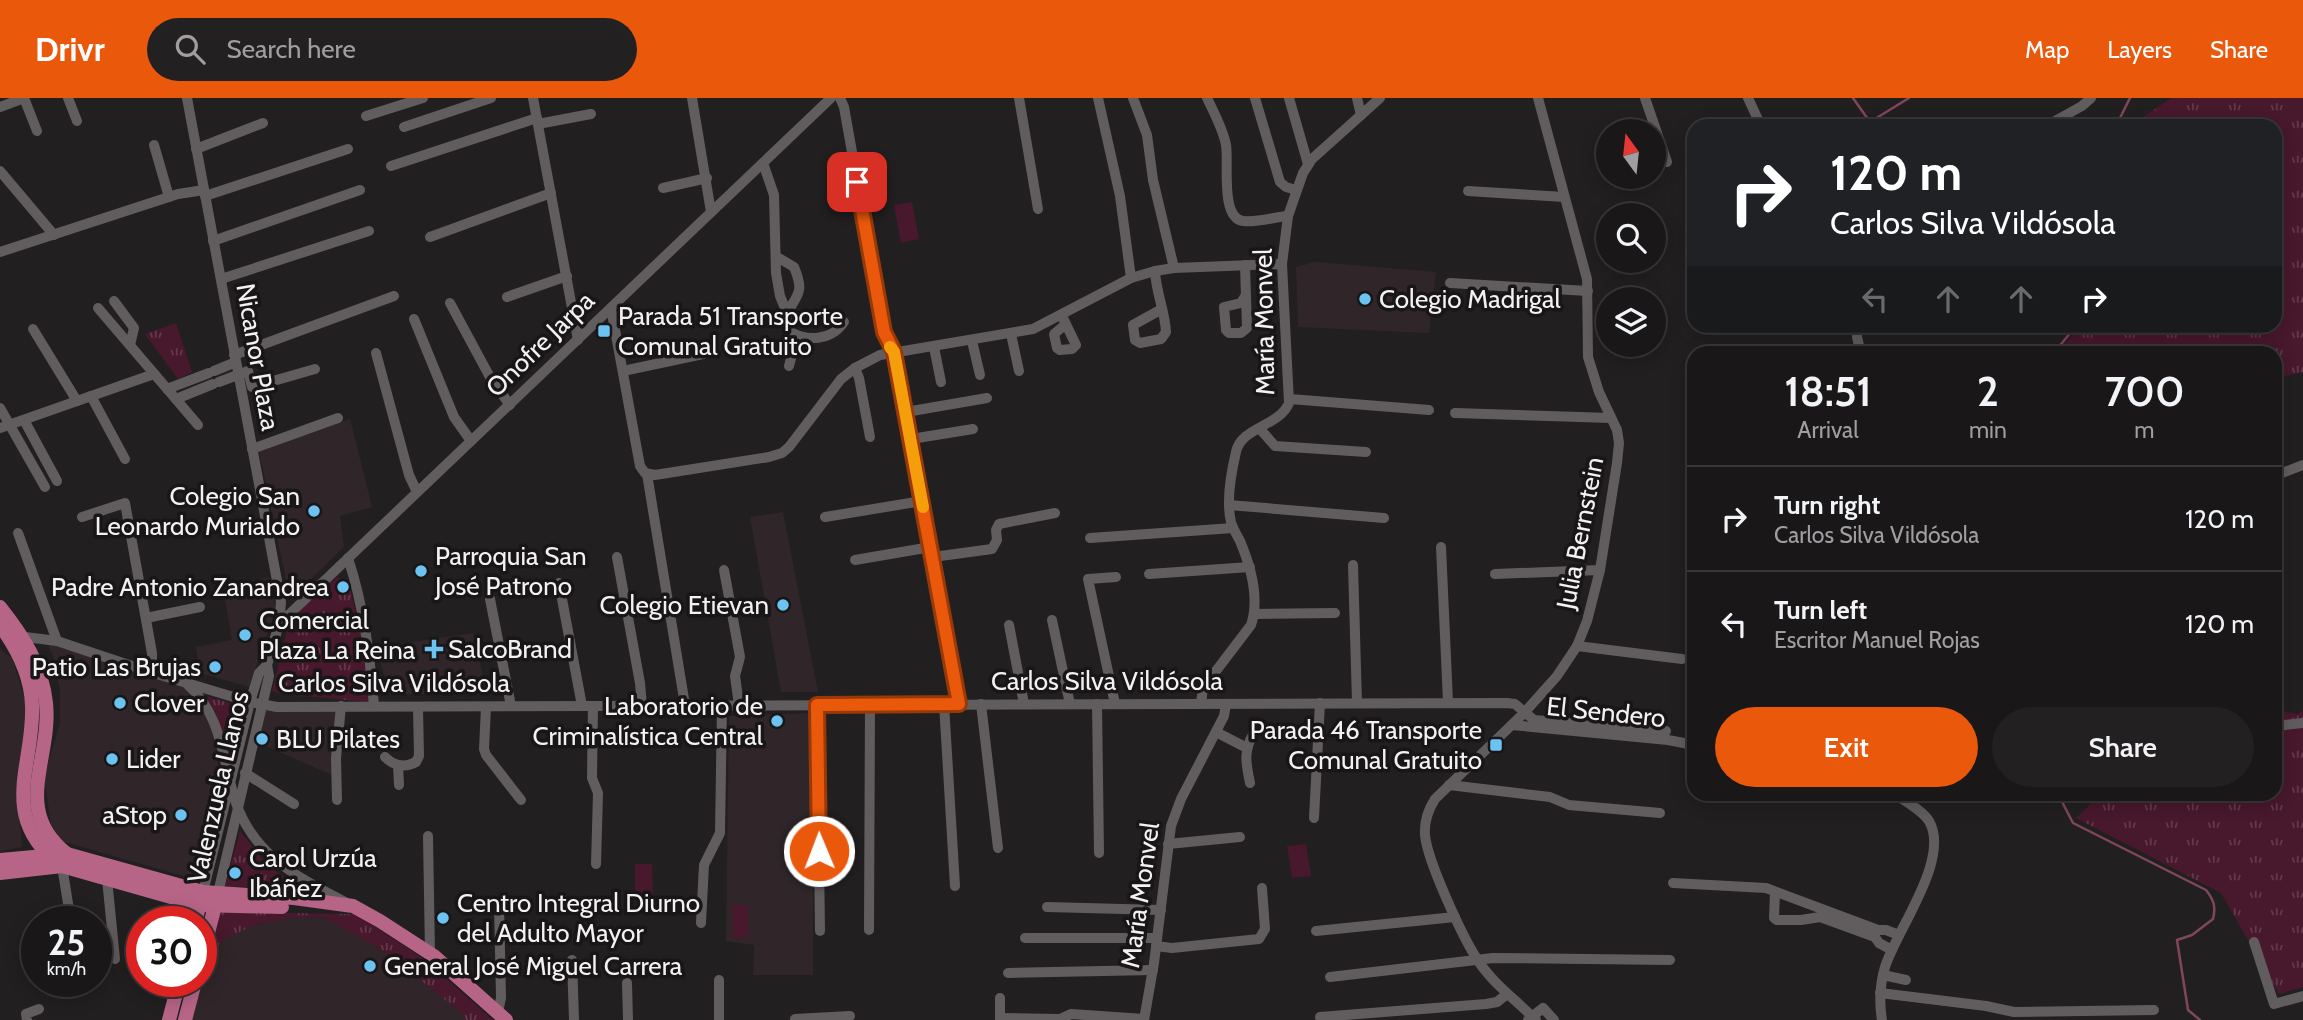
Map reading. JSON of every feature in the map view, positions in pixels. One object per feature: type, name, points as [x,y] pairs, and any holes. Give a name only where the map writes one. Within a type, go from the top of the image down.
[{"type":"main road","points":[[0,607],[6,636],[22,664],[30,688],[33,708],[32,730],[22,782],[26,841],[24,852],[19,859]]},
{"type":"main road","points":[[6,636],[37,667],[46,704],[46,733],[36,785],[39,812],[47,833],[64,860],[107,880],[201,898],[294,898],[353,906],[430,954],[502,1016]]},
{"type":"main road","points":[[24,807],[34,838],[49,855]]},
{"type":"main road","points":[[0,860],[49,855],[201,898]]},
{"type":"main road","points":[[0,873],[64,860]]},
{"type":"main road","name":"Valenzuela Llanos","points":[[199,906],[201,898]]},
{"type":"main road","name":"Valenzuela Llanos","points":[[215,906],[217,899]]},
{"type":"main road","points":[[169,1020],[175,997]]},
{"type":"main road","points":[[185,1020],[191,997]]},
{"type":"street","points":[[0,107],[24,98],[37,131]]},
{"type":"street","points":[[68,98],[77,121]]},
{"type":"street","name":"Nicanor Plaza","points":[[187,98],[238,375],[246,388],[252,449],[281,602],[279,624]]},
{"type":"street","points":[[366,116],[423,98]]},
{"type":"street","points":[[404,127],[491,98]]},
{"type":"street","points":[[533,98],[578,340]]},
{"type":"street","points":[[692,98],[711,212]]},
{"type":"street","name":"Onofre Jarpa","points":[[279,624],[831,98]]},
{"type":"street","points":[[840,98],[844,107],[884,332],[894,352],[906,412],[959,704]]},
{"type":"street","points":[[1019,98],[1038,209]]},
{"type":"street","points":[[1098,98],[1120,196],[1131,278]]},
{"type":"street","points":[[1133,98],[1147,135],[1153,180],[1174,268]]},
{"type":"street","points":[[1207,98],[1226,144],[1228,202],[1231,212],[1244,221],[1288,216]]},
{"type":"street","points":[[1255,98],[1280,182],[1296,190]]},
{"type":"street","points":[[1289,98],[1308,164]]},
{"type":"street","points":[[1357,98],[1361,115]]},
{"type":"street","name":"María Monvel","points":[[1254,614],[1250,567],[1233,528],[1229,505],[1238,446],[1242,440],[1282,414],[1290,399],[1282,264],[1288,216],[1308,164],[1322,148],[1380,98]]},
{"type":"street","name":"Julia Bernstein","points":[[1532,1018],[1477,959],[1455,917],[1427,846],[1425,832],[1431,805],[1525,712],[1557,676],[1577,646],[1587,621],[1600,570],[1619,450],[1617,429],[1590,365],[1587,347],[1588,291],[1538,98]]},
{"type":"street","points":[[1646,98],[1667,162]]},
{"type":"street","points":[[1748,98],[1758,119]]},
{"type":"street","points":[[2059,119],[2091,98]]},
{"type":"street","points":[[391,166],[538,121],[591,114]]},
{"type":"street","points":[[196,149],[264,123]]},
{"type":"street","points":[[154,145],[169,197]]},
{"type":"street","points":[[0,253],[169,197],[204,193],[348,149]]},
{"type":"street","points":[[763,163],[774,195],[774,235],[780,296],[787,313],[793,351]]},
{"type":"street","points":[[2,174],[54,235]]},
{"type":"street","points":[[663,188],[707,178]]},
{"type":"street","points":[[213,241],[360,190]]},
{"type":"street","points":[[1468,191],[1564,197]]},
{"type":"street","points":[[430,237],[551,192]]},
{"type":"street","points":[[221,279],[369,231]]},
{"type":"street","points":[[777,257],[794,267],[800,288],[800,294],[787,313]]},
{"type":"street","points":[[646,474],[676,473],[782,453],[841,379],[880,355],[1011,334],[1064,320],[1131,278],[1155,271],[1282,264]]},
{"type":"street","points":[[1245,265],[1246,295]]},
{"type":"street","points":[[1155,271],[1156,291],[1162,309]]},
{"type":"street","points":[[507,297],[567,276]]},
{"type":"street","points":[[1450,284],[1588,291]]},
{"type":"street","points":[[167,389],[394,296]]},
{"type":"street","points":[[114,300],[134,328],[130,345]]},
{"type":"street","points":[[450,303],[491,379],[510,405]]},
{"type":"street","points":[[98,308],[198,425]]},
{"type":"street","points":[[611,308],[640,466],[646,474],[685,705]]},
{"type":"street","points":[[414,319],[454,417],[471,441]]},
{"type":"street","points":[[789,331],[802,339],[812,339],[831,333],[844,322]]},
{"type":"street","points":[[33,329],[78,401]]},
{"type":"street","points":[[1011,334],[1019,371]]},
{"type":"street","points":[[789,366],[793,351],[802,339]]},
{"type":"street","points":[[972,341],[980,375]]},
{"type":"street","points":[[934,346],[941,382]]},
{"type":"street","points":[[376,353],[409,475],[417,492]]},
{"type":"street","points":[[623,371],[703,354]]},
{"type":"street","points":[[246,388],[315,369]]},
{"type":"street","points":[[855,369],[870,437]]},
{"type":"street","points":[[5,427],[154,374]]},
{"type":"street","points":[[176,399],[238,375]]},
{"type":"street","points":[[91,396],[125,459]]},
{"type":"street","points":[[906,412],[987,398]]},
{"type":"street","points":[[1290,399],[1429,410]]},
{"type":"street","points":[[0,408],[5,427],[46,487]]},
{"type":"street","points":[[1455,413],[1611,418]]},
{"type":"street","points":[[252,449],[338,418]]},
{"type":"street","points":[[24,420],[58,481]]},
{"type":"street","points":[[911,439],[973,429]]},
{"type":"street","points":[[1260,429],[1275,446],[1366,452]]},
{"type":"street","points":[[2282,476],[2303,465]]},
{"type":"street","points":[[825,517],[922,501]]},
{"type":"street","points":[[82,517],[125,503],[152,653],[152,663],[148,671]]},
{"type":"street","points":[[1229,505],[1384,517]]},
{"type":"street","points":[[855,560],[992,548],[997,540],[996,530],[999,524],[1055,513]]},
{"type":"street","points":[[1090,538],[1233,528]]},
{"type":"street","points":[[18,533],[57,641]]},
{"type":"street","points":[[1441,547],[1448,702]]},
{"type":"street","points":[[617,557],[642,706]]},
{"type":"street","points":[[348,558],[370,649],[374,706]]},
{"type":"street","points":[[1353,565],[1357,703]]},
{"type":"street","points":[[1149,573],[1250,567]]},
{"type":"street","points":[[724,570],[740,657],[735,676],[740,705]]},
{"type":"street","points":[[1495,574],[1600,570]]},
{"type":"street","points":[[1115,704],[1087,579],[1116,577]]},
{"type":"street","points":[[559,583],[588,706],[592,778],[598,793],[596,864]]},
{"type":"street","points":[[490,599],[511,706]]},
{"type":"street","points":[[146,618],[200,607]]},
{"type":"street","points":[[1201,703],[1203,688],[1251,625],[1254,614],[1335,613]]},
{"type":"street","points":[[1052,620],[1070,704]]},
{"type":"street","name":"Valenzuela Llanos","points":[[217,899],[269,676],[267,665],[279,624]]},
{"type":"street","points":[[1009,625],[1024,704]]},
{"type":"street","name":"Carlos Silva Vildósola","points":[[6,636],[57,641],[262,705],[486,707],[1448,702],[1515,704],[1534,720],[1666,732]]},
{"type":"street","points":[[1577,646],[1682,659]]},
{"type":"street","name":"Valenzuela Llanos","points":[[201,898],[250,702],[259,673],[267,665]]},
{"type":"street","points":[[186,683],[204,700],[213,717],[237,805],[259,844],[297,877],[353,906]]},
{"type":"street","points":[[1314,818],[1320,703]]},
{"type":"street","points":[[944,704],[955,886]]},
{"type":"street","points":[[981,704],[998,848]]},
{"type":"street","points":[[1097,704],[1099,853]]},
{"type":"street","name":"María Monvel","points":[[1144,1020],[1153,970],[1168,844],[1181,799],[1224,716],[1226,704]]},
{"type":"street","points":[[701,923],[704,865],[720,833],[722,705]]},
{"type":"street","points":[[817,705],[820,931]]},
{"type":"street","points":[[869,930],[870,705]]},
{"type":"street","points":[[337,800],[336,758],[341,706]]},
{"type":"street","points":[[385,757],[392,764],[398,765],[413,764],[418,759],[418,706]]},
{"type":"street","points":[[486,707],[486,755],[521,800]]},
{"type":"street","points":[[2282,725],[2303,723]]},
{"type":"street","name":"El Sendero","points":[[1512,726],[1687,744]]},
{"type":"street","points":[[1216,732],[1247,748]]},
{"type":"street","points":[[1250,783],[1245,759],[1254,733]]},
{"type":"street","points":[[398,765],[399,785]]},
{"type":"street","points":[[245,773],[294,804]]},
{"type":"street","points":[[1449,785],[1550,796],[1569,804],[1660,813]]},
{"type":"street","points":[[1882,1020],[1883,975],[1928,872],[1935,840],[1926,818],[1904,801]]},
{"type":"street","points":[[428,836],[430,954]]},
{"type":"street","points":[[1168,844],[1240,837]]},
{"type":"street","points":[[64,860],[69,906]]},
{"type":"street","points":[[107,880],[115,959]]},
{"type":"street","points":[[1674,883],[1751,886],[1775,892],[1875,937],[1879,943],[1892,950]]},
{"type":"street","points":[[1025,938],[1156,942],[1172,948],[1259,939],[1265,929],[1262,888]]},
{"type":"street","points":[[1775,892],[1774,918],[1777,920],[1801,920],[1821,913],[1899,935]]},
{"type":"street","points":[[499,904],[502,1016]]},
{"type":"street","points":[[1047,907],[1161,910]]},
{"type":"street","points":[[1316,931],[1455,917]]},
{"type":"street","points":[[2254,942],[2274,1004],[2303,996]]},
{"type":"street","points":[[1330,977],[1477,959],[1670,960]]},
{"type":"street","points":[[572,960],[574,1020]]},
{"type":"street","points":[[1008,973],[1153,970]]},
{"type":"street","points":[[1883,975],[1906,980]]},
{"type":"street","points":[[719,981],[719,1020]]},
{"type":"street","points":[[627,983],[628,1020]]},
{"type":"street","points":[[1881,993],[2014,1012],[2154,1010]]},
{"type":"street","points":[[1320,1017],[1486,1004],[1496,1002],[1507,994]]},
{"type":"street","points":[[1000,998],[1000,1019],[1059,1019],[1071,1014],[1144,1020]]},
{"type":"street","points":[[1532,1018],[1543,1008],[1554,1020]]},
{"type":"street","points":[[27,1020],[26,1014],[39,1009]]},
{"type":"street","points":[[793,1019],[849,1016]]},
{"type":"shaded area","name":"Colegio Madrigal","points":[[1315,262],[1436,272],[1429,333],[1298,327],[1296,267]]},
{"type":"shaded area","name":"Colegio San Leonardo Murialdo","points":[[350,419],[372,507],[340,516],[344,547],[290,599],[259,451]]},
{"type":"shaded area","name":"Colegio Etievan","points":[[783,512],[818,692],[781,692],[750,517]]},
{"type":"shaded area","points":[[269,577],[276,610],[249,687],[200,673],[196,647],[232,640],[223,588]]},
{"type":"shaded area","points":[[473,633],[487,694],[389,694],[377,647]]},
{"type":"shaded area","points":[[47,643],[184,686],[198,700],[210,721],[221,779],[194,879],[61,841],[51,824],[44,777],[60,723],[60,690],[53,655]]},
{"type":"shaded area","points":[[0,649],[12,658],[28,709],[18,800],[22,847],[0,851]]},
{"type":"shaded area","points":[[265,709],[337,710],[332,775],[257,742]]},
{"type":"shaded area","points":[[814,713],[813,975],[753,975],[754,945],[726,941],[729,716]]},
{"type":"shaded area","points":[[323,917],[390,955],[460,1012],[466,1020],[191,1020],[197,997],[217,997],[217,947],[226,938],[255,925],[292,918]]},
{"type":"green space","points":[[2171,98],[2303,98],[2303,372],[2282,376],[2282,346],[2063,346],[2075,333],[2282,333],[2282,119],[2140,119]]},
{"type":"green space","points":[[912,202],[919,239],[901,243],[894,205]]},
{"type":"green space","points":[[176,323],[192,372],[178,379],[145,334]]},
{"type":"green space","points":[[337,577],[350,588],[364,648],[369,702],[272,691],[290,618]]},
{"type":"green space","points":[[205,696],[241,706],[228,755],[215,711]]},
{"type":"green space","points":[[2282,711],[2298,714],[2303,711],[2303,987],[2279,994],[2221,893],[2076,818],[2094,801],[2282,801]]},
{"type":"green space","points":[[240,831],[266,864],[302,890],[225,886]]},
{"type":"green space","points":[[1306,844],[1311,876],[1292,878],[1287,846]]},
{"type":"green space","points":[[635,864],[652,864],[653,895],[635,895]]},
{"type":"green space","points":[[732,905],[748,905],[749,937],[733,938]]},
{"type":"green space","points":[[218,914],[355,914],[424,959],[493,1020],[466,1020],[460,1012],[390,955],[323,917],[292,918],[255,925],[226,938],[217,947]]},
{"type":"waterway","points":[[1853,98],[1868,119]]},
{"type":"waterway","points":[[1875,119],[1909,98]]},
{"type":"waterway","points":[[2120,119],[2130,98]]},
{"type":"waterway","points":[[2060,346],[2070,333]]},
{"type":"waterway","points":[[2062,801],[2073,823],[2206,890],[2211,897],[2213,919],[2192,935],[2177,940],[2188,1010],[2200,1020]]},
{"type":"slow traffic","points":[[890,347],[894,352],[923,507]]},
{"type":"place","name":"Colegio Madrigal","points":[[1365,299]]},
{"type":"place","name":"Parada 51 Transporte Comunal Gratuito","points":[[604,331]]},
{"type":"place","name":"Colegio San Leonardo Murialdo","points":[[314,511]]},
{"type":"place","name":"Parroquia San José Patrono","points":[[421,571]]},
{"type":"place","name":"Padre Antonio Zanandrea","points":[[343,587]]},
{"type":"place","name":"Colegio Etievan","points":[[783,605]]},
{"type":"place","name":"Comercial Plaza La Reina","points":[[245,635]]},
{"type":"place","name":"SalcoBrand","points":[[434,649]]},
{"type":"place","name":"Patio Las Brujas","points":[[215,667]]},
{"type":"place","name":"Clover","points":[[120,703]]},
{"type":"place","name":"Laboratorio de Criminalística Central","points":[[777,721]]},
{"type":"place","name":"BLU Pilates","points":[[262,739]]},
{"type":"place","name":"Parada 46 Transporte Comunal Gratuito","points":[[1496,745]]},
{"type":"place","name":"Lider","points":[[112,759]]},
{"type":"place","name":"aStop","points":[[181,815]]},
{"type":"place","name":"Carol Urzúa Ibáñez","points":[[235,873]]},
{"type":"place","name":"Centro Integral Diurno del Adulto Mayor","points":[[443,918]]},
{"type":"place","name":"General José Miguel Carrera","points":[[370,966]]},
{"type":"route","points":[[819,851],[817,705],[959,704],[894,352],[884,332],[857,182]]}]
